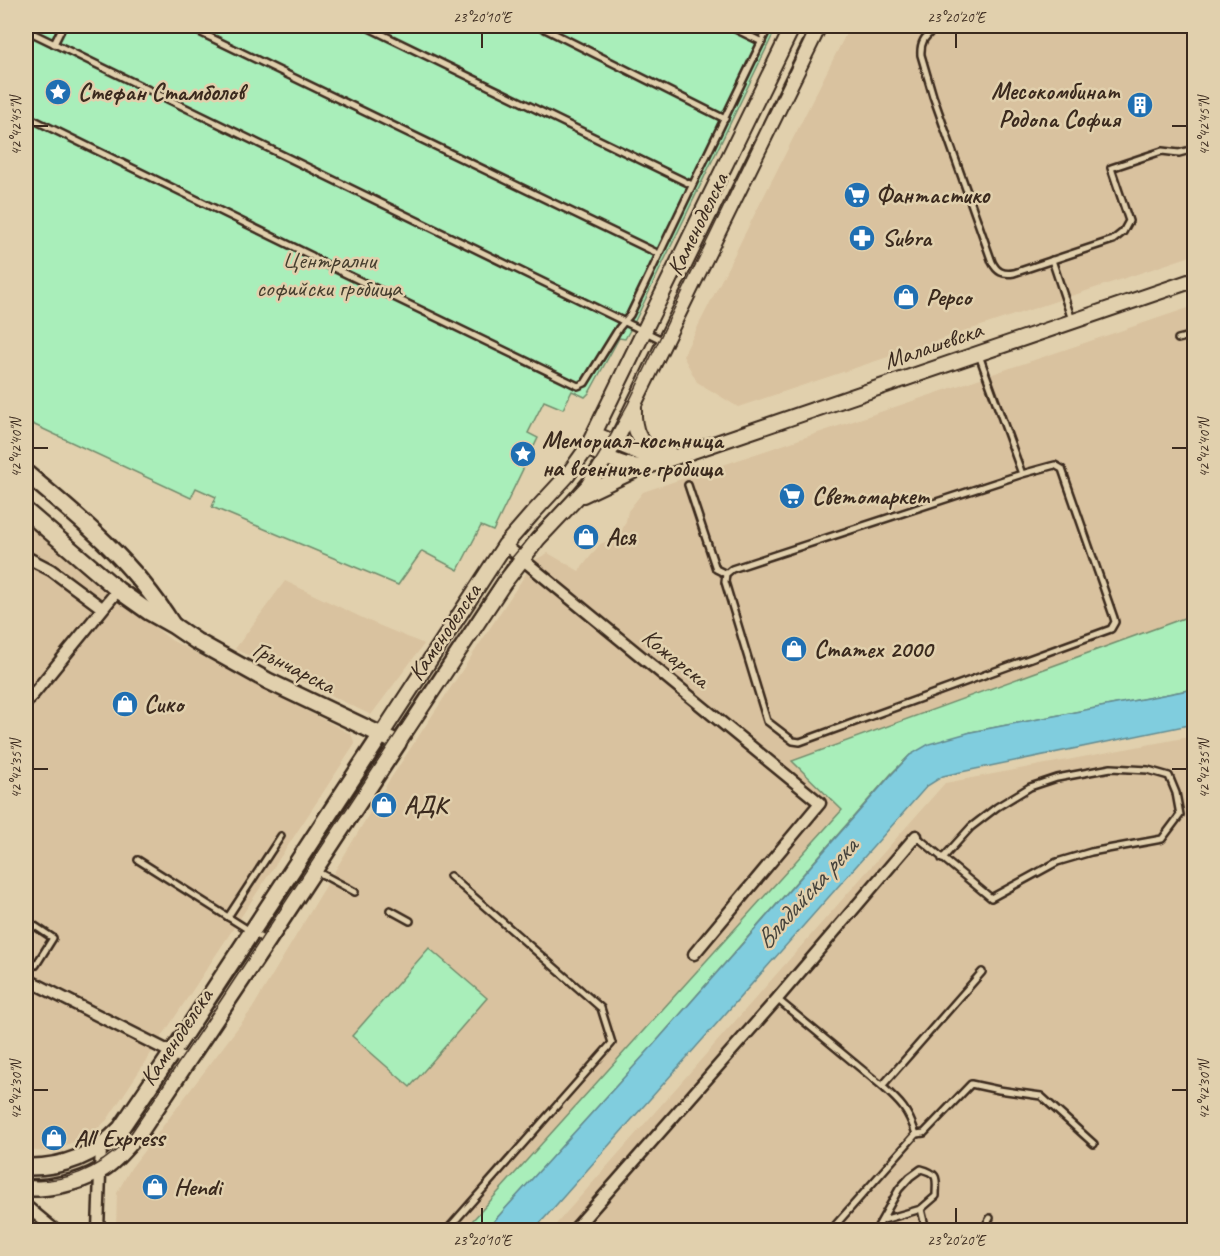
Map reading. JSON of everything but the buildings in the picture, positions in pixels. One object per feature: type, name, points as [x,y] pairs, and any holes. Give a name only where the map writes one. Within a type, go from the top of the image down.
[{"type":"main road","points":[[26,473],[105,542],[143,582],[174,626]]},
{"type":"main road","name":"Грънчарска","points":[[26,512],[118,590],[149,612],[268,681],[398,743]]},
{"type":"main road","name":"Каменоделска","points":[[26,1167],[64,1164],[87,1155],[121,1128],[381,735]]},
{"type":"main road","name":"Каменоделска","points":[[26,1188],[46,1188],[64,1184],[99,1171],[124,1150],[140,1132],[398,743]]},
{"type":"street","name":"Каменоделска","points":[[381,735],[505,545],[567,476],[587,448],[793,26]]},
{"type":"street","name":"Каменоделска","points":[[398,743],[521,559],[588,486],[607,457],[819,26]]},
{"type":"street","name":"Малашевска","points":[[576,499],[640,468],[1194,280]]},
{"type":"street","points":[[634,406],[634,426],[639,438],[653,451],[663,455]]},
{"type":"street","name":"Малашевска","points":[[594,434],[643,454],[663,455],[687,452]]},
{"type":"street","points":[[587,448],[621,463],[640,468]]},
{"type":"street","name":"Кожарска","points":[[505,545],[820,803],[694,954]]},
{"type":"street","points":[[26,557],[51,570],[102,608]]},
{"type":"street","points":[[26,703],[118,590]]},
{"type":"street","points":[[574,1230],[916,837]]},
{"type":"street","points":[[26,979],[188,1061]]},
{"type":"street","points":[[98,1230],[101,1146]]},
{"type":"street","points":[[26,1206],[55,1230]]},
{"type":"lane","points":[[54,44],[63,26]]},
{"type":"lane","points":[[187,26],[659,254]]},
{"type":"lane","points":[[365,26],[692,185]]},
{"type":"lane","points":[[539,26],[725,118]]},
{"type":"lane","points":[[729,26],[762,42]]},
{"type":"lane","points":[[26,116],[312,256],[317,261],[578,386],[585,383],[619,328],[630,315],[770,26]]},
{"type":"lane","points":[[937,26],[922,40],[921,55],[933,96],[992,262],[1000,273],[1007,274],[1052,261],[1113,240],[1123,232],[1129,221],[1111,168],[1162,151],[1179,153],[1194,148]]},
{"type":"lane","points":[[26,43],[28,31],[665,341]]},
{"type":"lane","points":[[1052,261],[1073,322]]},
{"type":"lane","points":[[1178,339],[1194,334]]},
{"type":"lane","points":[[978,353],[1022,474]]},
{"type":"lane","points":[[1054,465],[1062,469],[1114,618],[1112,629],[802,742],[793,741],[768,723],[725,582],[726,574],[732,569],[1022,474],[1054,465]]},
{"type":"lane","points":[[688,485],[716,569],[726,574]]},
{"type":"lane","points":[[916,837],[942,859],[991,898],[1057,862],[1091,852],[1162,839],[1180,815],[1176,793],[1169,776],[1148,770],[1112,768],[1057,778],[1030,787],[997,807],[971,827],[942,859]]},
{"type":"lane","points":[[228,917],[280,836]]},
{"type":"lane","points":[[138,860],[267,942]]},
{"type":"lane","points":[[314,870],[355,892]]},
{"type":"lane","points":[[447,1230],[612,1043],[602,1008],[450,876]]},
{"type":"lane","points":[[390,910],[410,921]]},
{"type":"lane","points":[[26,920],[53,938],[36,965],[26,960]]},
{"type":"lane","points":[[882,1086],[982,972]]},
{"type":"lane","points":[[777,999],[902,1104],[911,1119],[916,1134]]},
{"type":"lane","points":[[831,1230],[916,1134],[924,1133],[972,1084],[1041,1096],[1094,1144]]},
{"type":"lane","points":[[876,1230],[899,1189],[910,1177],[921,1169],[931,1172],[936,1178],[936,1196],[921,1209],[883,1220]]},
{"type":"lane","points":[[921,1209],[926,1230]]},
{"type":"lane","points":[[983,1230],[990,1218]]},
{"type":"shaded area","points":[[850,26],[1194,26],[1194,255],[738,407],[697,382],[683,356]]},
{"type":"shaded area","points":[[1194,306],[1194,635],[1192,636],[1184,619],[793,760],[842,809],[464,1230],[116,1230],[117,1193],[131,1168],[252,1009],[387,784],[535,560],[548,553],[579,571],[600,544],[621,533],[628,511],[643,492]]},
{"type":"shaded area","points":[[26,524],[171,640],[351,734],[355,744],[107,1120],[92,1134],[50,1152],[26,1150]]},
{"type":"shaded area","points":[[285,581],[371,622],[424,644],[371,715],[235,649]]},
{"type":"shaded area","points":[[1194,736],[1194,1230],[551,1230],[945,783]]},
{"type":"green space","name":"Централни софийски гробища","points":[[26,26],[777,26],[635,321],[625,339],[619,338],[589,393],[585,397],[572,391],[563,409],[544,401],[528,433],[538,438],[493,531],[481,526],[458,570],[422,551],[398,585],[212,507],[216,497],[196,488],[191,498],[26,421]]},
{"type":"green space","points":[[1184,618],[1192,636],[1194,635],[1194,689],[971,732],[910,755],[486,1230],[464,1230],[842,810],[792,761]]},
{"type":"green space","points":[[429,948],[487,998],[410,1087],[352,1036]]},
{"type":"water","name":"Владайска река","points":[[1194,689],[1194,724],[943,776],[927,786],[534,1230],[486,1230],[910,755],[929,744],[971,732]]},
{"type":"tram line","points":[[26,1180],[54,1180],[80,1173],[115,1152],[125,1142],[510,560],[591,468],[628,404],[811,26]]},
{"type":"place","name":"Стефан Стамболов","points":[[58,92]]},
{"type":"place","name":"Месокомбинат Родопа София","points":[[1140,105]]},
{"type":"place","name":"Фантастико","points":[[857,195]]},
{"type":"place","name":"Subra","points":[[862,238]]},
{"type":"place","name":"Pepco","points":[[906,297]]},
{"type":"place","name":"Мемориал-костница на военните гробища","points":[[523,454]]},
{"type":"place","name":"Светомаркет","points":[[792,496]]},
{"type":"place","name":"Ася","points":[[586,537]]},
{"type":"place","name":"Статех 2000","points":[[794,649]]},
{"type":"place","name":"Сико","points":[[125,704]]},
{"type":"place","name":"АДК","points":[[384,805]]},
{"type":"place","name":"All Express","points":[[54,1138]]},
{"type":"place","name":"Hendi","points":[[155,1187]]}]
